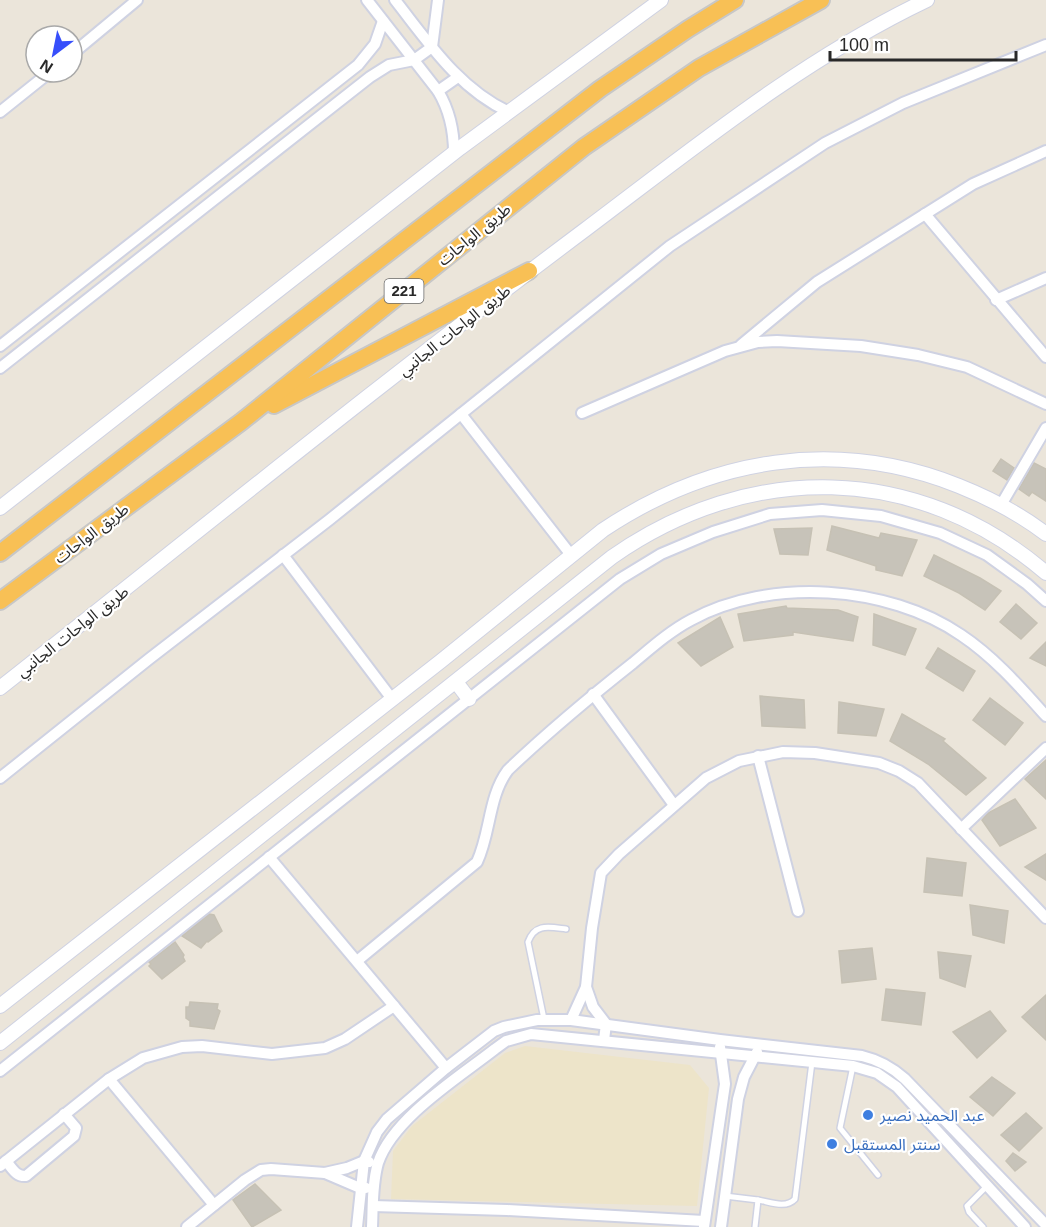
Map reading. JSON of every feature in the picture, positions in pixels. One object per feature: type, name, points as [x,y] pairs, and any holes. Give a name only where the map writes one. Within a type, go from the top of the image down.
[{"type":"highway","name":"221","points":[[0,553],[600,89],[735,0]]},
{"type":"highway","name":"طريق الواحات","points":[[0,601],[241,422],[584,147],[699,68],[821,0]]},
{"type":"highway","points":[[241,422],[530,271]]},
{"type":"street","points":[[367,0],[438,91],[451,121],[454,153]]},
{"type":"street","points":[[395,0],[458,77],[482,97],[509,112]]},
{"type":"street","points":[[0,368],[370,77],[389,65],[414,60],[432,46],[438,0]]},
{"type":"street","points":[[0,508],[454,153],[661,0]]},
{"type":"street","name":"طريق الواحات الجانبي","points":[[0,688],[530,271],[774,88],[891,17],[927,0]]},
{"type":"street","points":[[84,43],[130,2]]},
{"type":"street","points":[[0,346],[358,65],[375,44],[383,21]]},
{"type":"street","points":[[0,778],[670,246],[825,143],[903,103],[1046,45]]},
{"type":"street","points":[[438,91],[458,77]]},
{"type":"street","points":[[0,112],[35,84]]},
{"type":"street","points":[[741,346],[817,282],[973,184],[1046,151]]},
{"type":"street","points":[[169,214],[179,227]]},
{"type":"street","points":[[925,214],[1046,357]]},
{"type":"street","points":[[996,300],[1046,278]]},
{"type":"street","points":[[582,412],[741,346],[777,341],[861,346],[918,355],[967,367],[1046,404]]},
{"type":"street","points":[[461,414],[571,555]]},
{"type":"street","points":[[1000,505],[1046,428]]},
{"type":"street","points":[[0,1006],[392,699],[571,555],[626,515],[666,494],[724,472],[772,462],[847,460],[897,467],[946,481],[1000,505],[1046,534]]},
{"type":"street","points":[[0,1043],[630,544],[689,514],[733,499],[804,488],[876,492],[922,502],[988,531],[1046,573]]},
{"type":"street","points":[[0,1071],[620,579],[660,554],[713,532],[770,514],[822,510],[881,516],[940,533],[987,555],[1046,601]]},
{"type":"street","points":[[283,555],[392,699]]},
{"type":"street","points":[[357,961],[477,862],[485,846],[494,795],[508,770],[593,694],[691,620],[724,606],[758,597],[799,592],[828,592],[874,599],[908,608],[960,634],[991,657],[1046,716]]},
{"type":"street","points":[[456,682],[469,699]]},
{"type":"street","points":[[593,694],[674,805]]},
{"type":"street","points":[[962,829],[1046,748]]},
{"type":"street","points":[[571,1020],[586,987],[601,873],[619,854],[706,778],[739,761],[758,756],[783,752],[814,753],[879,763],[899,771],[918,783],[1046,918]]},
{"type":"street","points":[[758,756],[798,911]]},
{"type":"street","points":[[269,857],[446,1068]]},
{"type":"street","points":[[586,987],[593,1007],[606,1024],[604,1040]]},
{"type":"street","points":[[64,1114],[76,1128],[74,1136],[26,1176],[21,1176],[3,1163],[64,1114],[109,1079],[143,1058],[182,1047],[202,1046],[272,1054],[325,1048],[345,1039],[394,1006]]},
{"type":"street","points":[[357,1227],[364,1161],[369,1146],[387,1119],[446,1068],[494,1031],[515,1023],[544,1020],[571,1020],[862,1056],[886,1065],[905,1079],[1046,1226]]},
{"type":"street","points":[[372,1227],[373,1188],[378,1163],[384,1149],[401,1124],[506,1041],[531,1034],[853,1066],[877,1072],[888,1079],[1025,1227]]},
{"type":"street","points":[[373,1206],[507,1210],[704,1224],[725,1084],[723,1063],[719,1053],[720,1040]]},
{"type":"street","points":[[721,1227],[738,1099],[744,1077],[756,1057],[759,1044]]},
{"type":"street","points":[[109,1079],[213,1205]]},
{"type":"street","points":[[325,1173],[364,1161],[378,1163]]},
{"type":"street","points":[[187,1227],[252,1174],[261,1170],[272,1168],[325,1173],[360,1188],[373,1188]]},
{"type":"lane","points":[[544,1020],[528,942],[530,936],[539,927],[566,929]]},
{"type":"lane","points":[[725,1196],[786,1205],[795,1199],[812,1062]]},
{"type":"lane","points":[[853,1066],[840,1128],[878,1175]]},
{"type":"lane","points":[[983,1227],[969,1212],[967,1206],[987,1186]]},
{"type":"lane","points":[[755,1227],[758,1200]]},
{"type":"shaded area","points":[[525,1046],[690,1065],[709,1088],[697,1206],[391,1199],[393,1151],[412,1126],[505,1053]]},
{"type":"building","points":[[1001,459],[1014,468],[1007,480],[993,471]]},
{"type":"building","points":[[1034,463],[1046,469],[1046,501],[1032,492],[1029,496],[1019,489]]},
{"type":"building","points":[[832,526],[879,538],[881,533],[917,540],[902,576],[876,570],[876,566],[827,550]]},
{"type":"building","points":[[812,528],[808,555],[780,554],[774,529]]},
{"type":"building","points":[[934,555],[1001,591],[985,610],[959,593],[924,576]]},
{"type":"building","points":[[1016,604],[1037,623],[1021,639],[1000,622]]},
{"type":"building","points":[[786,606],[787,608],[838,610],[858,617],[853,641],[793,632],[793,635],[744,641],[738,614]]},
{"type":"building","points":[[874,614],[916,629],[905,655],[873,645]]},
{"type":"building","points":[[720,617],[733,647],[701,666],[678,643]]},
{"type":"building","points":[[1046,642],[1046,666],[1030,658]]},
{"type":"building","points":[[938,648],[975,671],[963,691],[926,668]]},
{"type":"building","points":[[760,696],[804,700],[805,728],[762,726]]},
{"type":"building","points":[[990,698],[1023,723],[1005,745],[973,720]]},
{"type":"building","points":[[839,702],[884,709],[876,736],[838,733]]},
{"type":"building","points":[[902,714],[945,739],[943,741],[986,778],[966,795],[928,764],[890,741]]},
{"type":"building","points":[[1046,760],[1046,799],[1025,779]]},
{"type":"building","points":[[1015,799],[1036,828],[1000,846],[982,820],[988,813]]},
{"type":"building","points":[[1046,854],[1046,880],[1025,867]]},
{"type":"building","points":[[927,858],[966,863],[962,896],[924,892]]},
{"type":"building","points":[[970,905],[1008,911],[1004,943],[973,935]]},
{"type":"building","points":[[209,914],[214,915],[222,931],[201,948],[182,936]]},
{"type":"building","points":[[175,942],[184,955],[185,961],[162,979],[149,966],[151,964],[149,962]]},
{"type":"building","points":[[872,948],[876,979],[842,983],[839,951]]},
{"type":"building","points":[[938,952],[971,956],[965,987],[940,978]]},
{"type":"building","points":[[886,989],[925,993],[921,1025],[882,1020]]},
{"type":"building","points":[[1046,995],[1046,1040],[1022,1017]]},
{"type":"building","points":[[190,1002],[218,1004],[217,1009],[220,1011],[214,1029],[190,1026],[190,1021],[186,1018],[186,1007],[189,1007]]},
{"type":"building","points":[[990,1011],[1006,1031],[977,1058],[953,1032]]},
{"type":"building","points":[[992,1077],[1015,1093],[993,1116],[970,1097]]},
{"type":"building","points":[[1026,1113],[1042,1128],[1019,1151],[1001,1135]]},
{"type":"building","points":[[1013,1153],[1026,1162],[1015,1171],[1006,1161]]},
{"type":"building","points":[[255,1184],[281,1210],[252,1227],[233,1200]]},
{"type":"place","name":"عبد الحميد نصير","points":[[868,1115]]},
{"type":"place","name":"سنتر المستقبل","points":[[832,1144]]}]
